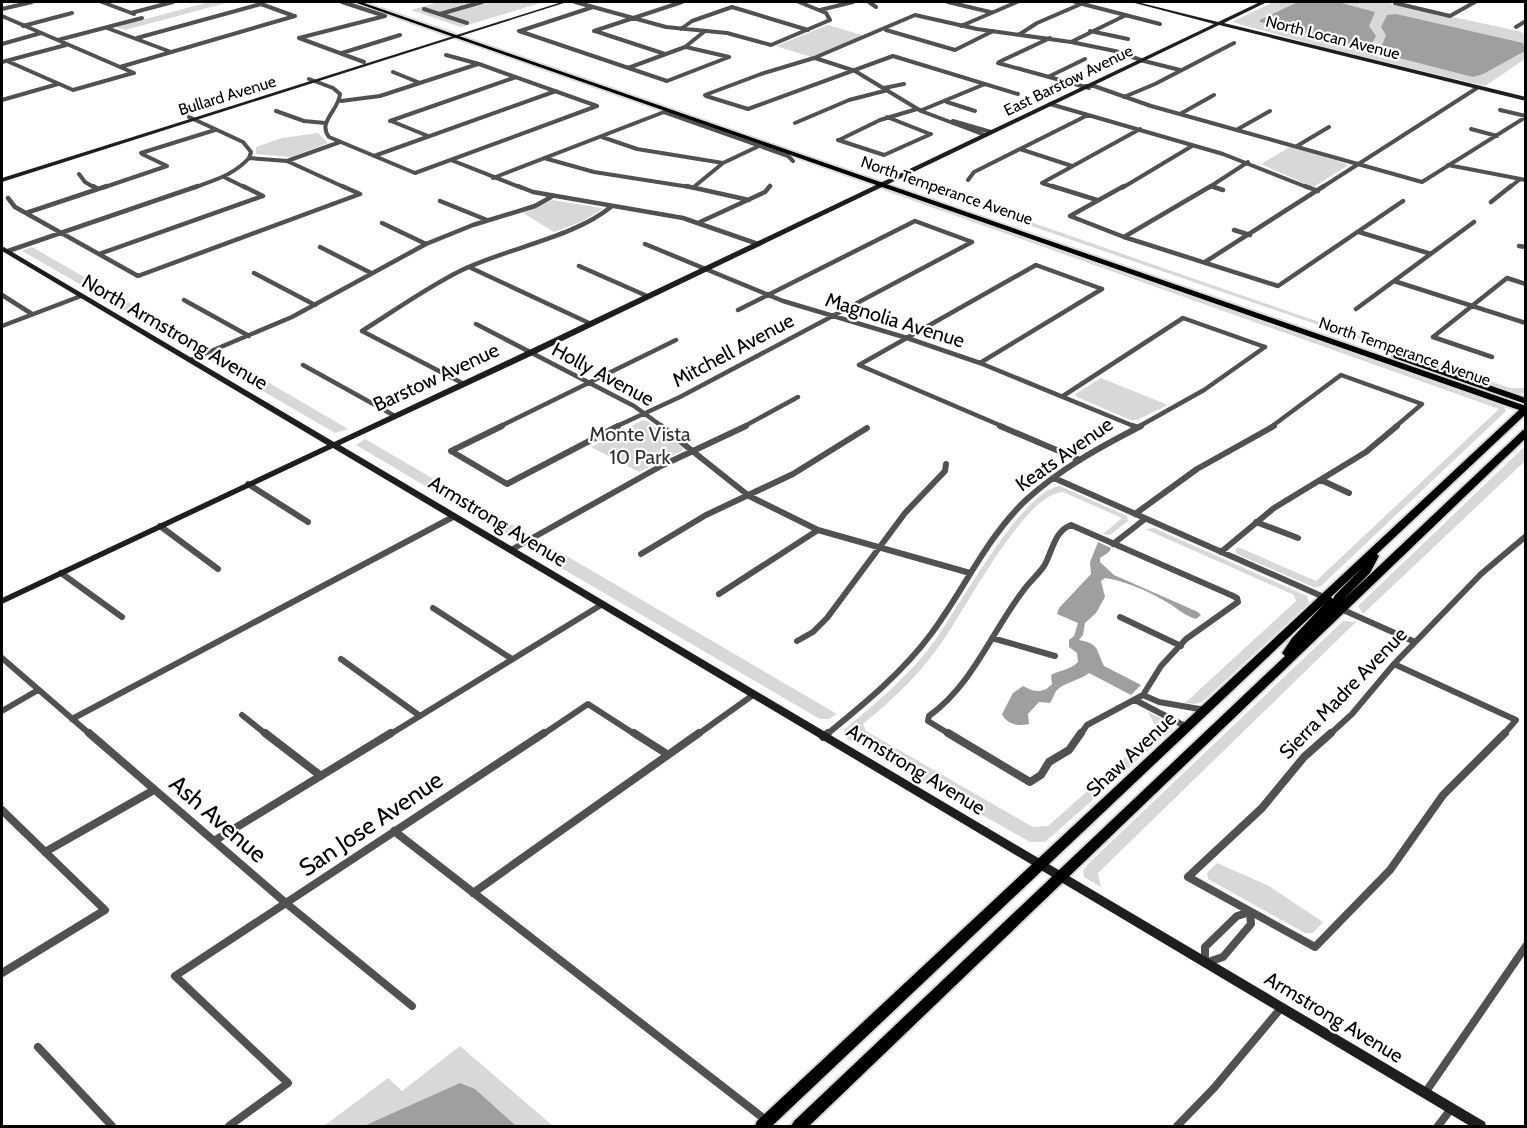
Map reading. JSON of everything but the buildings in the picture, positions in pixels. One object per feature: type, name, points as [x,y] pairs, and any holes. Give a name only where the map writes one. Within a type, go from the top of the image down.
[{"type":"main road","name":"North Temperance Avenue","points":[[357,2],[460,33]]},
{"type":"main road","name":"North Temperance Avenue","points":[[370,2],[1526,401]]},
{"type":"main road","name":"North Temperance Avenue","points":[[887,182],[1525,409]]},
{"type":"main road","name":"Shaw Avenue","points":[[766,1125],[1525,409]]},
{"type":"main road","name":"Shaw Avenue","points":[[799,1126],[1526,432]]},
{"type":"main road","points":[[1341,609],[1338,603],[1339,597],[1366,571],[1379,548]]},
{"type":"main road","points":[[1282,664],[1296,640],[1329,608],[1330,603],[1326,598]]},
{"type":"street","points":[[2,9],[32,2]]},
{"type":"street","points":[[57,40],[142,18],[103,2]]},
{"type":"street","points":[[130,13],[173,2]]},
{"type":"street","points":[[342,2],[385,16],[299,38],[364,62]]},
{"type":"street","points":[[440,14],[482,2]]},
{"type":"street","points":[[460,33],[554,2]]},
{"type":"street","points":[[460,33],[565,2]]},
{"type":"street","points":[[575,2],[597,6]]},
{"type":"street","points":[[587,2],[666,27],[745,37],[771,45],[830,20],[829,15],[799,2]]},
{"type":"street","points":[[665,54],[594,31],[682,2]]},
{"type":"street","points":[[820,10],[853,2]]},
{"type":"street","points":[[869,2],[876,7]]},
{"type":"street","points":[[948,2],[990,12]]},
{"type":"street","points":[[960,26],[1017,2]]},
{"type":"street","points":[[1075,2],[1160,24]]},
{"type":"street","name":"North Locan Avenue","points":[[1133,2],[1526,99]]},
{"type":"street","name":"East Barstow Avenue","points":[[887,182],[1263,2]]},
{"type":"street","points":[[1396,2],[1450,16],[1475,2]]},
{"type":"street","points":[[120,67],[295,16],[261,4],[137,38]]},
{"type":"street","points":[[1020,34],[1036,23],[1082,4]]},
{"type":"street","points":[[597,6],[519,32],[667,81],[729,57],[686,47]]},
{"type":"street","points":[[681,28],[692,21],[732,7],[808,31]]},
{"type":"street","points":[[424,9],[467,23]]},
{"type":"street","points":[[23,26],[72,13]]},
{"type":"street","points":[[1018,94],[894,56],[748,109],[705,95],[761,74],[814,58],[885,30],[915,15],[960,26],[1071,42],[1180,70]]},
{"type":"street","points":[[1071,42],[1125,15]]},
{"type":"street","points":[[2,16],[134,73],[73,90],[7,61]]},
{"type":"street","points":[[2,22],[10,20]]},
{"type":"street","points":[[1516,27],[1526,21]]},
{"type":"street","points":[[106,27],[171,52]]},
{"type":"street","points":[[885,30],[955,50],[993,31]]},
{"type":"street","points":[[627,68],[686,47],[705,31]]},
{"type":"street","points":[[1090,31],[1128,39]]},
{"type":"street","points":[[2,44],[41,33]]},
{"type":"street","name":"Bullard Avenue","points":[[2,177],[460,33]]},
{"type":"street","name":"Bullard Avenue","points":[[312,80],[345,72],[460,33]]},
{"type":"street","points":[[341,53],[400,35]]},
{"type":"street","points":[[1050,39],[998,63],[1422,182],[1526,116]]},
{"type":"street","points":[[1124,97],[1155,84],[1234,43]]},
{"type":"street","points":[[2,62],[66,44]]},
{"type":"street","points":[[312,80],[337,90],[340,94],[340,101],[325,123],[325,132],[340,142],[415,174],[597,106],[479,64],[446,55]]},
{"type":"street","points":[[814,58],[855,72],[919,110],[988,134]]},
{"type":"street","points":[[1050,76],[1085,59]]},
{"type":"street","points":[[345,72],[364,62]]},
{"type":"street","points":[[340,101],[372,98],[479,64]]},
{"type":"street","points":[[393,72],[420,83]]},
{"type":"street","points":[[429,137],[390,121],[517,77]]},
{"type":"street","points":[[2,100],[58,84]]},
{"type":"street","points":[[795,123],[849,100],[904,84]]},
{"type":"street","points":[[887,117],[931,134],[884,155],[838,140],[887,117],[946,102],[985,84]]},
{"type":"street","points":[[1205,262],[1477,88]]},
{"type":"street","points":[[374,156],[556,92]]},
{"type":"street","points":[[1179,114],[1214,96]]},
{"type":"street","points":[[946,102],[975,111]]},
{"type":"street","points":[[1050,104],[1248,162],[1295,184],[1318,191]]},
{"type":"street","points":[[1500,110],[1526,116]]},
{"type":"street","points":[[276,111],[304,121],[325,123]]},
{"type":"street","points":[[1238,129],[1270,111]]},
{"type":"street","points":[[493,178],[664,112],[788,156],[793,161]]},
{"type":"street","points":[[968,180],[974,172],[1088,115]]},
{"type":"street","points":[[5,250],[62,233],[224,177],[240,168],[249,158],[251,152],[243,142],[191,118]]},
{"type":"street","points":[[1297,146],[1329,127]]},
{"type":"street","points":[[26,213],[167,166],[141,153],[216,129]]},
{"type":"street","points":[[1097,200],[1042,183],[1140,129]]},
{"type":"street","points":[[1471,129],[1497,136]]},
{"type":"street","points":[[601,136],[637,149],[723,163]]},
{"type":"street","points":[[287,161],[340,142]]},
{"type":"street","points":[[695,186],[723,163],[759,146]]},
{"type":"street","points":[[1192,146],[1161,166],[1070,216],[1124,237],[1278,286],[1403,201]]},
{"type":"street","points":[[1019,149],[1072,166]]},
{"type":"street","points":[[8,198],[15,207],[138,276],[360,194],[287,161],[249,158]]},
{"type":"street","points":[[544,158],[578,169],[695,186],[749,200]]},
{"type":"street","points":[[451,160],[493,178],[551,197],[699,222],[758,244]]},
{"type":"street","points":[[1124,237],[1248,162]]},
{"type":"street","points":[[1448,165],[1524,179]]},
{"type":"street","points":[[79,174],[86,182],[98,189]]},
{"type":"street","points":[[99,254],[263,196],[224,177]]},
{"type":"street","points":[[1491,202],[1502,191],[1524,179]]},
{"type":"street","name":"Barstow Avenue","points":[[2,601],[887,182]]},
{"type":"street","points":[[699,222],[765,192],[770,186]]},
{"type":"street","points":[[1211,186],[1223,190]]},
{"type":"street","points":[[190,360],[315,305],[426,244],[534,206],[551,197]]},
{"type":"street","points":[[440,201],[487,221]]},
{"type":"street","points":[[464,384],[362,330],[469,267],[583,225],[599,217],[612,206]]},
{"type":"street","name":"Mitchell Avenue","points":[[589,382],[451,451],[507,484],[615,427],[680,397],[972,242],[915,221],[767,295]]},
{"type":"street","points":[[1356,309],[1474,222]]},
{"type":"street","points":[[382,224],[426,244]]},
{"type":"street","points":[[1234,230],[1250,235]]},
{"type":"street","points":[[1359,232],[1431,254]]},
{"type":"street","name":"Magnolia Avenue","points":[[645,244],[767,295],[980,363],[1136,427]]},
{"type":"street","points":[[1519,246],[1526,247]]},
{"type":"street","points":[[320,247],[371,273]]},
{"type":"street","name":"North Armstrong Avenue","points":[[5,250],[333,444]]},
{"type":"street","points":[[980,363],[1102,289],[1036,265],[859,365],[1080,460]]},
{"type":"street","points":[[579,266],[647,296]]},
{"type":"street","points":[[469,267],[589,323]]},
{"type":"street","points":[[254,273],[315,305]]},
{"type":"street","points":[[1492,357],[1433,337],[1507,278],[1526,284]]},
{"type":"street","points":[[1394,281],[1526,323]]},
{"type":"street","points":[[2,295],[32,314]]},
{"type":"street","points":[[738,310],[767,295]]},
{"type":"street","points":[[2,326],[81,296]]},
{"type":"street","points":[[184,300],[249,336]]},
{"type":"street","name":"Keats Avenue","points":[[823,737],[872,699],[901,670],[931,634],[1007,519],[1027,499],[1080,460],[1208,388],[1265,347],[1183,318],[1063,396]]},
{"type":"street","name":"Holly Avenue","points":[[476,324],[646,413],[749,496],[818,530],[970,573]]},
{"type":"street","points":[[589,382],[675,340]]},
{"type":"street","points":[[303,365],[394,416]]},
{"type":"street","points":[[1135,514],[1197,469],[1282,421],[1341,375],[1422,404],[1366,452],[1256,522],[1221,552]]},
{"type":"street","points":[[511,550],[661,466],[729,435],[798,397]]},
{"type":"street","points":[[641,554],[706,515],[793,474],[867,428]]},
{"type":"street","name":"Armstrong Avenue","points":[[333,444],[1480,1126]]},
{"type":"street","points":[[797,641],[813,632],[827,618],[905,513],[945,471],[946,464]]},
{"type":"street","points":[[1054,478],[1326,598]]},
{"type":"street","points":[[1321,480],[1349,493]]},
{"type":"street","points":[[248,484],[308,522]]},
{"type":"street","points":[[72,719],[453,517]]},
{"type":"street","points":[[1113,544],[1145,519]]},
{"type":"street","points":[[1256,522],[1298,538]]},
{"type":"street","points":[[1071,525],[1113,544],[1191,576],[1237,598],[1234,606],[1198,628],[1161,666],[1143,694],[1087,725],[1069,750],[1049,762],[1041,775],[1030,782],[928,721],[929,716],[961,688],[1023,590],[1044,566],[1051,547],[1065,527],[1071,525]]},
{"type":"street","points":[[160,526],[218,569]]},
{"type":"street","points":[[719,594],[818,530]]},
{"type":"street","name":"Sierra Madre Avenue","points":[[1250,912],[1188,877],[1262,808],[1291,771],[1322,739],[1352,714],[1394,664],[1481,574],[1526,536]]},
{"type":"street","points":[[61,573],[122,617]]},
{"type":"street","points":[[214,841],[602,604]]},
{"type":"street","points":[[433,608],[513,659]]},
{"type":"street","points":[[1341,609],[1415,642]]},
{"type":"street","points":[[1120,617],[1181,646]]},
{"type":"street","points":[[992,638],[1055,656]]},
{"type":"street","name":"Ash Avenue","points":[[2,658],[287,903],[412,1006]]},
{"type":"street","points":[[341,659],[420,716]]},
{"type":"street","points":[[1250,912],[1251,924],[1223,957],[1205,963],[1205,947],[1237,916],[1250,912],[1315,947],[1390,870],[1443,795],[1488,752],[1516,720],[1394,664]]},
{"type":"street","points":[[2,711],[38,690]]},
{"type":"street","points":[[1143,694],[1159,702],[1206,710]]},
{"type":"street","points":[[473,893],[753,695]]},
{"type":"street","points":[[1135,700],[1187,727]]},
{"type":"street","name":"San Jose Avenue","points":[[229,1126],[288,1083],[175,976],[588,704],[667,754]]},
{"type":"street","points":[[242,715],[321,776]]},
{"type":"street","points":[[45,852],[154,790]]},
{"type":"street","points":[[2,810],[105,910],[2,973]]},
{"type":"street","points":[[394,831],[766,1125]]},
{"type":"street","points":[[1424,1093],[1502,984],[1526,946]]},
{"type":"street","points":[[1177,1126],[1214,1088],[1281,1008]]},
{"type":"street","points":[[38,1047],[112,1126]]},
{"type":"street","points":[[1438,1126],[1451,1109]]},
{"type":"green space","points":[[209,2],[230,2],[125,30],[116,27]]},
{"type":"green space","points":[[439,2],[544,2],[461,27],[411,10]]},
{"type":"green space","points":[[1273,2],[1383,2],[1518,31],[1525,34],[1525,59],[1485,86],[1326,48],[1232,22]]},
{"type":"green space","points":[[828,25],[865,36],[811,57],[776,46]]},
{"type":"green space","points":[[318,133],[328,143],[291,157],[256,154],[256,147],[282,138]]},
{"type":"green space","points":[[1290,147],[1347,164],[1347,166],[1315,186],[1310,186],[1261,164]]},
{"type":"green space","points":[[906,179],[1510,388],[1525,388],[1525,393],[1519,394],[906,183]]},
{"type":"green space","points":[[883,190],[890,190],[1504,407],[1506,411],[1320,587],[1313,587],[1237,554],[1235,550],[1238,547],[1316,581],[1499,409]]},
{"type":"green space","points":[[552,200],[603,209],[581,222],[554,232],[523,213]]},
{"type":"green space","points":[[32,247],[208,348],[196,351],[22,251]]},
{"type":"green space","points":[[218,353],[348,429],[335,433],[210,360],[211,356]]},
{"type":"green space","points":[[1101,378],[1168,405],[1137,420],[1131,420],[1077,397],[1075,394]]},
{"type":"green space","name":"Monte Vista 10 Park","points":[[643,420],[683,448],[682,451],[639,472],[591,447]]},
{"type":"green space","points":[[365,439],[528,534],[515,539],[356,445]]},
{"type":"green space","points":[[1525,446],[1525,461],[1363,614],[1358,606]]},
{"type":"green space","points":[[1060,486],[1127,516],[1128,521],[1110,535],[1103,534],[1122,518],[1063,492],[1047,498],[1030,512],[1012,534],[948,633],[921,669],[903,689],[863,724],[866,731],[1033,827],[1048,826],[1157,729],[1148,712],[1171,723],[1173,729],[1045,842],[1030,842],[846,738],[844,730],[898,683],[918,662],[1007,531],[1044,493]]},
{"type":"green space","points":[[1154,528],[1307,596],[1309,603],[1202,702],[1195,704],[1185,703],[1296,601],[1294,595],[1145,529]]},
{"type":"green space","points":[[541,541],[837,714],[829,719],[820,719],[532,551],[532,547]]},
{"type":"green space","points":[[1343,621],[1356,622],[1098,873],[1101,887],[1084,877],[1083,871],[1088,864]]},
{"type":"green space","points":[[1217,863],[1269,886],[1323,922],[1313,933],[1305,933],[1208,879],[1207,873]]},
{"type":"green space","points":[[460,1046],[553,1126],[324,1126],[388,1078],[402,1091]]},
{"type":"shaded area","points":[[1298,2],[1338,2],[1375,12],[1369,26],[1376,36],[1370,47],[1361,47],[1260,22]]},
{"type":"shaded area","points":[[1396,14],[1523,43],[1525,51],[1473,77],[1376,52],[1375,50],[1383,43],[1386,35],[1381,27],[1387,15]]},
{"type":"shaded area","points":[[1098,542],[1111,548],[1100,558],[1100,562],[1114,575],[1201,615],[1196,619],[1192,618],[1143,590],[1105,578],[1101,581],[1105,597],[1096,613],[1085,623],[1083,635],[1079,640],[1094,646],[1104,666],[1141,685],[1131,695],[1089,673],[1060,687],[1050,703],[1039,702],[1028,714],[1029,724],[1017,725],[1010,722],[1002,714],[1013,693],[1023,686],[1042,691],[1052,684],[1051,675],[1072,667],[1078,662],[1077,653],[1069,647],[1069,640],[1074,636],[1078,623],[1057,614],[1059,608],[1091,574],[1090,562]]},
{"type":"shaded area","points":[[460,1083],[475,1089],[516,1126],[364,1126]]}]
